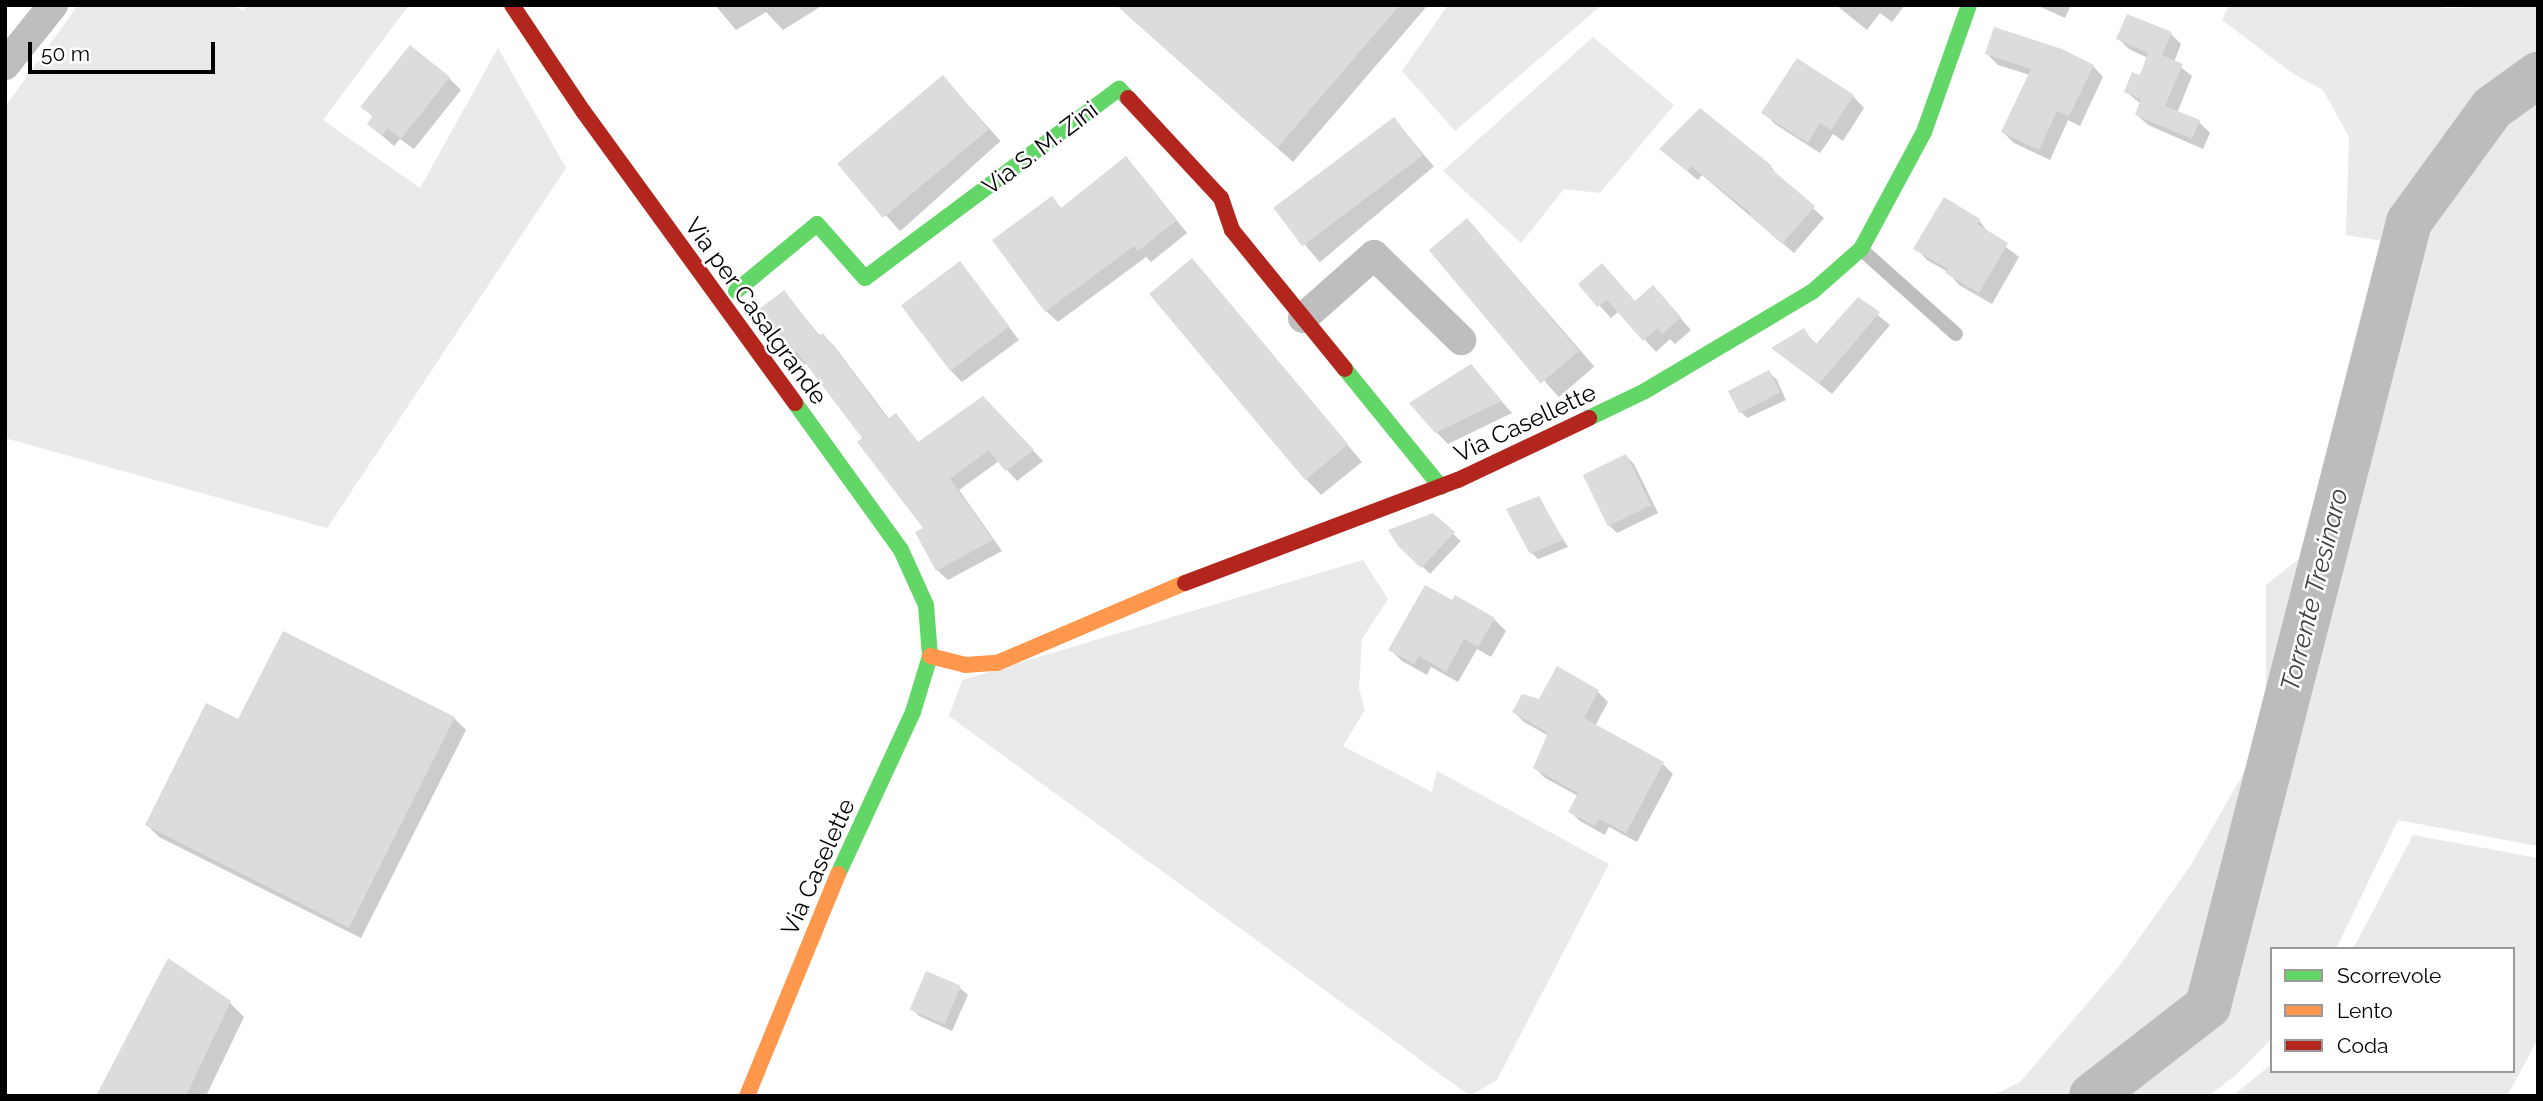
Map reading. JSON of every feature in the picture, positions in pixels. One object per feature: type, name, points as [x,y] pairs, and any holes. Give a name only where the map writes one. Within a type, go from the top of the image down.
[{"type":"street","points":[[5,65],[53,5]]},
{"type":"street","name":"Via per Casalgrande","points":[[512,5],[583,111],[901,550],[926,605],[930,656]]},
{"type":"street","name":"Via Casellette","points":[[930,656],[965,665],[997,663],[1162,592],[1441,487],[1645,391],[1812,292],[1861,249],[1924,132],[1969,5]]},
{"type":"street","name":"Via S. M. Zini","points":[[736,291],[817,224],[865,278],[1119,89],[1221,198],[1231,230],[1441,487]]},
{"type":"street","points":[[1304,318],[1374,255],[1461,340]]},
{"type":"street","name":"Via Caselette","points":[[747,1096],[840,870],[913,712],[930,656]]},
{"type":"lane","points":[[1861,249],[1956,334]]},
{"type":"shaded area","points":[[78,5],[234,5],[243,11],[248,5],[409,5],[323,120],[420,188],[498,48],[566,168],[327,528],[5,438],[5,107]]},
{"type":"shaded area","points":[[1448,5],[1602,5],[1455,131],[1402,71]]},
{"type":"shaded area","points":[[2229,5],[2443,5],[2444,8],[2538,5],[2538,846],[2398,820],[2337,947],[2270,947],[2270,1040],[2236,1075],[2208,1096],[1992,1096],[2020,1082],[2121,964],[2191,865],[2266,734],[2266,585],[2309,551],[2383,241],[2346,235],[2349,137],[2323,90],[2292,73],[2222,20]]},
{"type":"shaded area","points":[[1593,37],[1674,105],[1600,193],[1564,189],[1521,243],[1443,171]]},
{"type":"shaded area","points":[[1363,560],[1388,599],[1362,639],[1359,689],[1365,710],[1343,746],[1432,792],[1437,771],[1609,864],[1497,1080],[1470,1096],[949,716],[962,680]]},
{"type":"shaded area","points":[[2413,835],[2538,858],[2538,1039],[2507,1096],[2232,1096],[2270,1066],[2270,1073],[2515,1073],[2515,947],[2354,947]]},
{"type":"building","points":[[1116,5],[1400,5],[1277,148]]},
{"type":"building","points":[[2127,14],[2172,32],[2162,55],[2183,64],[2165,106],[2200,120],[2192,139],[2135,115],[2141,99],[2124,92],[2132,72],[2140,75],[2148,53],[2116,39]]},
{"type":"building","points":[[1994,27],[2062,49],[2094,65],[2069,116],[2057,111],[2039,150],[2001,132],[2031,69],[1985,54]]},
{"type":"building","points":[[410,45],[450,77],[401,139],[387,128],[382,136],[367,124],[373,116],[360,107]]},
{"type":"building","points":[[1797,58],[1854,95],[1831,130],[1820,123],[1808,143],[1761,113]]},
{"type":"building","points":[[943,75],[989,129],[883,218],[837,164]]},
{"type":"building","points":[[1700,108],[1772,166],[1770,168],[1815,206],[1782,244],[1749,215],[1751,213],[1691,166],[1687,171],[1659,149]]},
{"type":"building","points":[[1394,117],[1423,155],[1302,246],[1273,208]]},
{"type":"building","points":[[1126,156],[1177,220],[1138,251],[1134,246],[1045,312],[992,240],[1052,196],[1061,208]]},
{"type":"building","points":[[1944,197],[1980,219],[1977,224],[2008,243],[1979,293],[1945,273],[1948,269],[1913,249]]},
{"type":"building","points":[[1467,218],[1579,351],[1541,383],[1429,250]]},
{"type":"building","points":[[1192,258],[1348,444],[1305,480],[1149,294]]},
{"type":"building","points":[[960,261],[1009,326],[950,371],[901,306]]},
{"type":"building","points":[[1602,263],[1635,301],[1653,285],[1681,317],[1662,334],[1658,328],[1643,341],[1607,300],[1597,307],[1578,284]]},
{"type":"building","points":[[784,290],[819,336],[823,333],[888,419],[896,413],[918,442],[983,396],[1034,450],[1005,471],[989,450],[950,479],[993,540],[936,571],[915,532],[923,528],[857,442],[862,438],[797,352],[793,355],[758,310]]},
{"type":"building","points":[[1858,297],[1880,312],[1819,384],[1771,348],[1804,328],[1815,345]]},
{"type":"building","points":[[1471,364],[1502,401],[1435,433],[1409,403]]},
{"type":"building","points":[[1769,370],[1780,392],[1739,413],[1728,391]]},
{"type":"building","points":[[1626,454],[1651,505],[1608,526],[1583,475]]},
{"type":"building","points":[[1539,496],[1563,540],[1530,554],[1506,509]]},
{"type":"building","points":[[1433,513],[1455,532],[1421,568],[1398,546],[1388,530]]},
{"type":"building","points":[[1425,585],[1452,600],[1455,595],[1495,618],[1478,647],[1464,639],[1446,672],[1419,656],[1414,664],[1388,650]]},
{"type":"building","points":[[283,631],[455,717],[349,928],[145,825],[206,703],[238,719]]},
{"type":"building","points":[[1557,666],[1599,690],[1584,718],[1664,762],[1626,833],[1599,819],[1595,826],[1568,812],[1578,793],[1533,768],[1548,733],[1512,712],[1522,694],[1539,699]]},
{"type":"building","points":[[168,958],[231,1001],[186,1096],[96,1096]]},
{"type":"building","points":[[926,971],[961,986],[945,1025],[910,1010]]},
{"type":"waterway","name":"Torrente Tresinaro","points":[[2092,1096],[2208,1006],[2409,222],[2492,108],[2538,75]]},
{"type":"traffic: fast","points":[[1589,418],[1645,391],[1812,292],[1861,249],[1924,132],[1969,5]]},
{"type":"traffic: fast","points":[[736,291],[817,224],[865,278],[1119,89],[1128,98]]},
{"type":"traffic: fast","points":[[1345,369],[1441,487]]},
{"type":"traffic: fast","points":[[795,403],[901,550],[926,605],[930,656],[913,712],[838,874]]},
{"type":"traffic: slow","points":[[930,656],[965,665],[997,663],[1185,583]]},
{"type":"traffic: slow","points":[[747,1096],[838,874]]},
{"type":"traffic: jam","points":[[512,5],[583,111],[795,403]]},
{"type":"traffic: jam","points":[[1128,98],[1221,198],[1232,230],[1345,369]]},
{"type":"traffic: jam","points":[[1185,583],[1458,480],[1589,418]]}]
